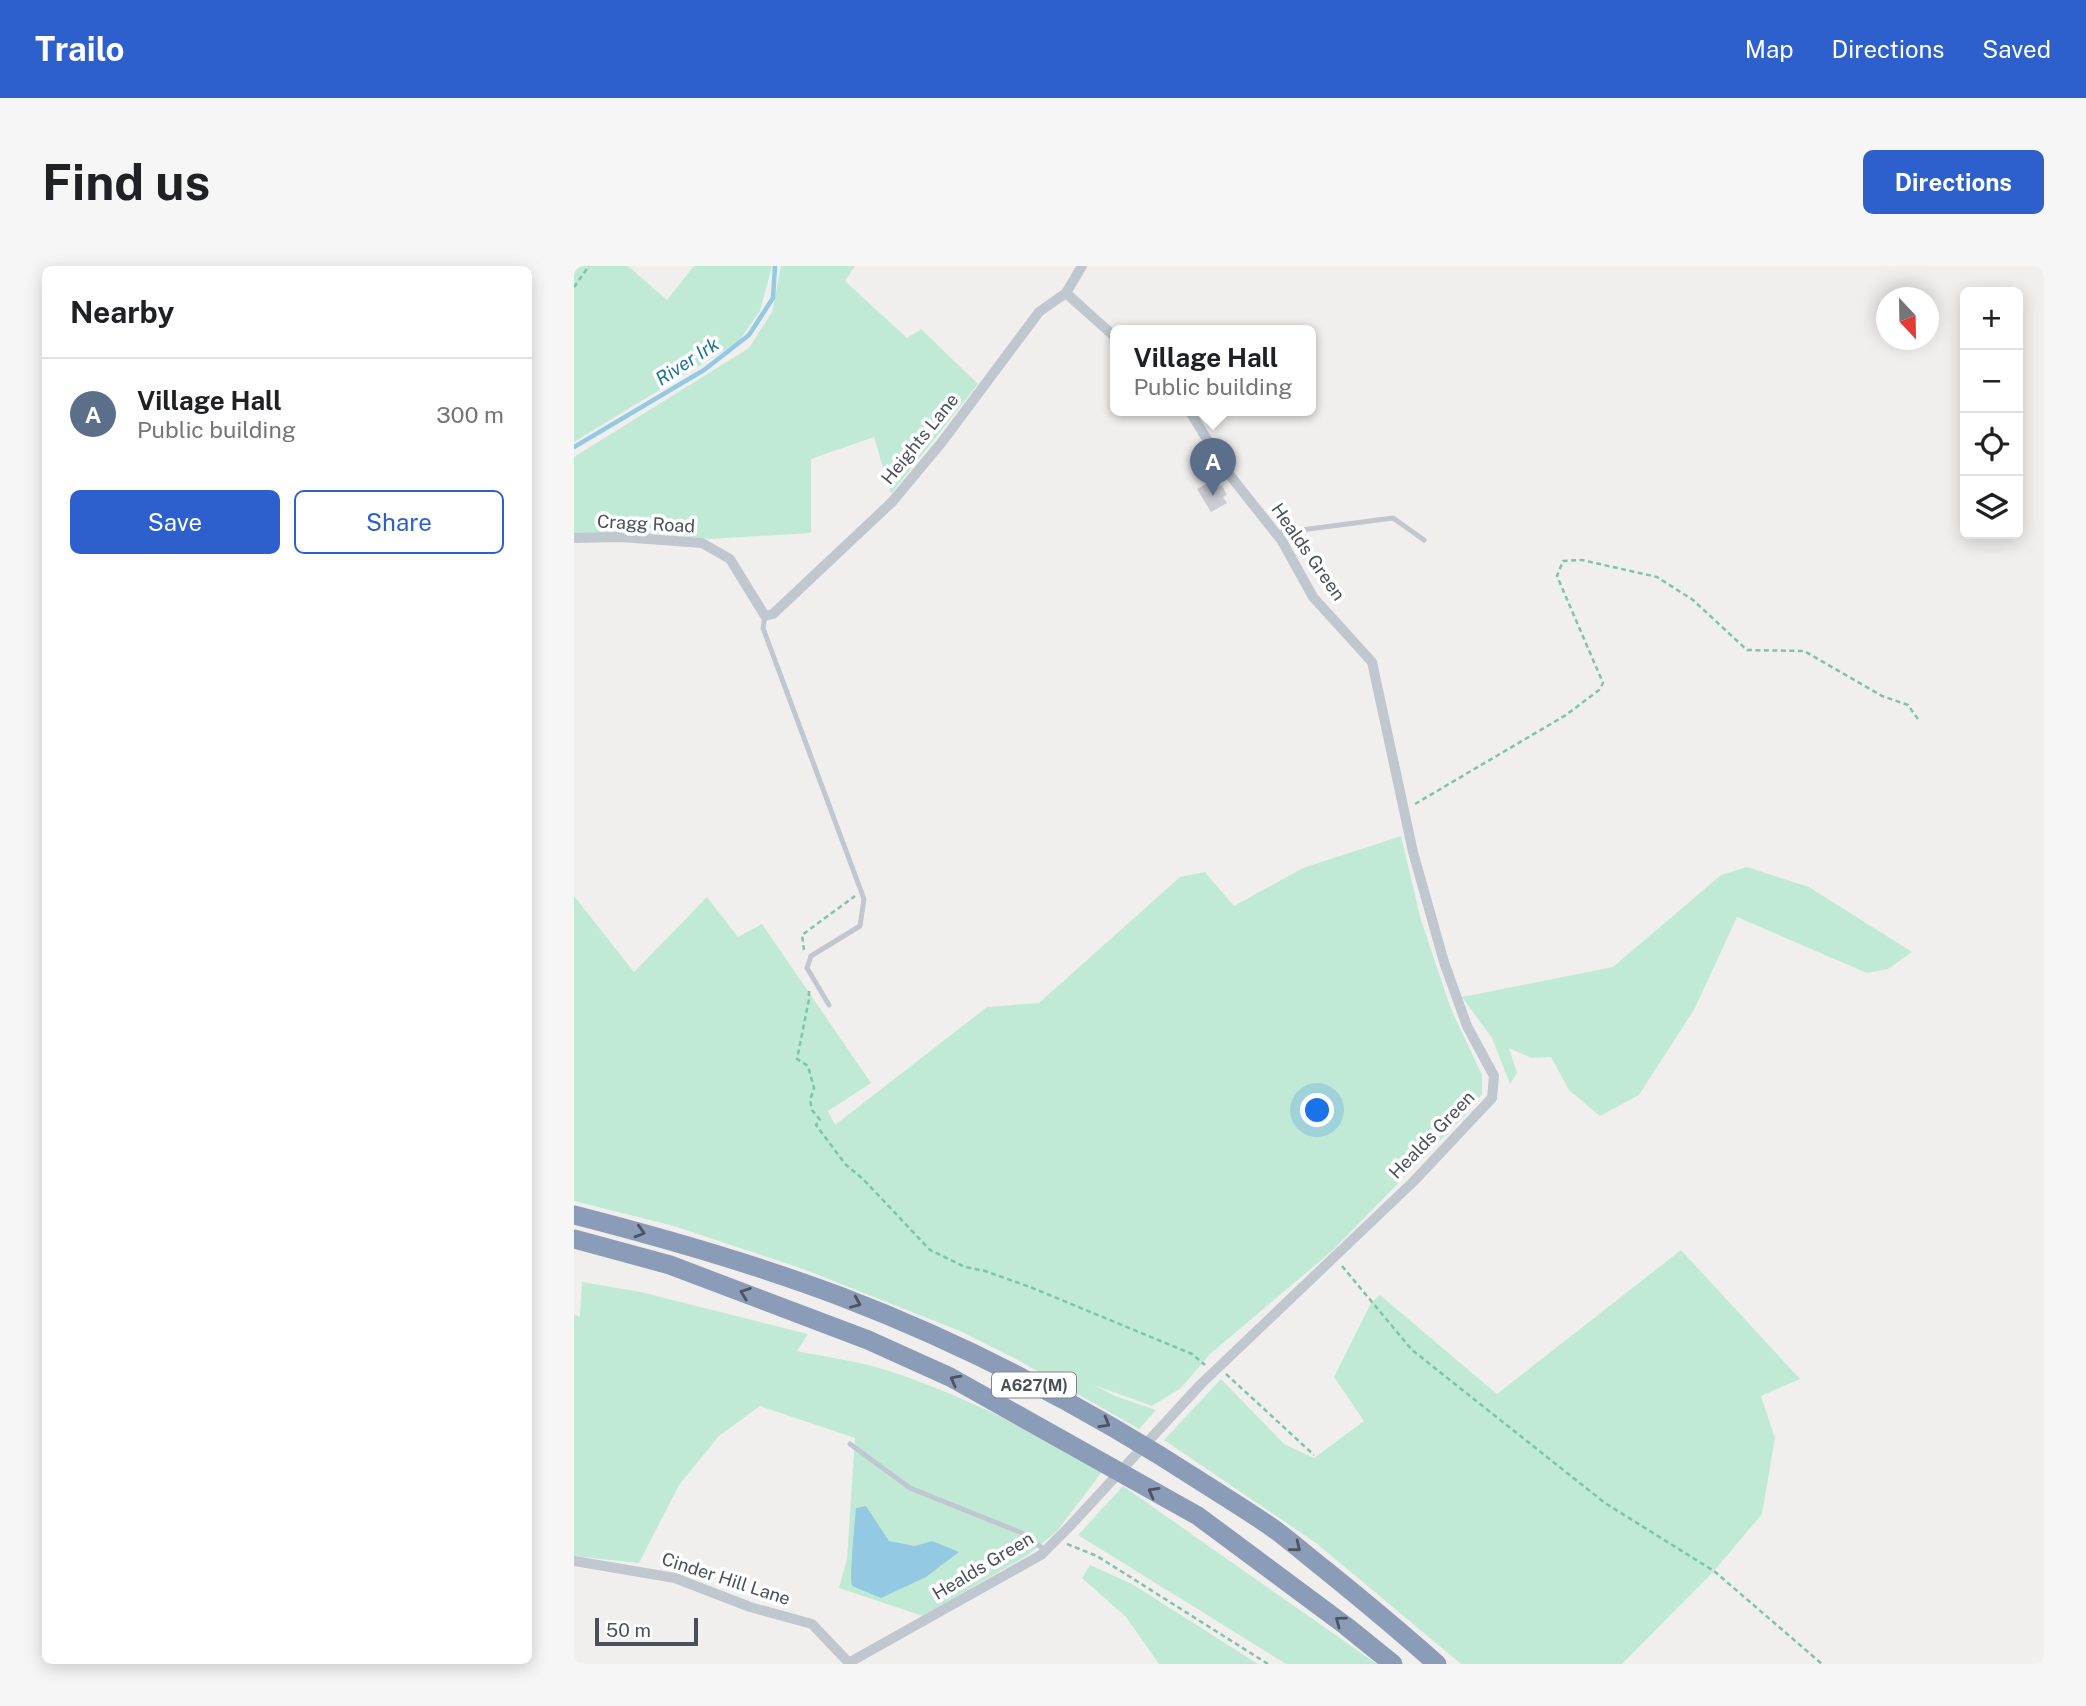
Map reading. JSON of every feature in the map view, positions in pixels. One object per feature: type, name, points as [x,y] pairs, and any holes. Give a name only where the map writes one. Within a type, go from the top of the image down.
[{"type":"highway","name":"A627(M)","points":[[574,1215],[769,1271],[855,1303],[999,1367],[1083,1410],[1159,1454],[1275,1530],[1437,1664]]},
{"type":"highway","name":"A627(M)","points":[[574,1239],[670,1265],[844,1330],[950,1377],[1198,1517],[1393,1664]]},
{"type":"street","name":"Heights Lane","points":[[765,616],[773,614],[892,502],[942,442],[1039,312],[1066,293],[1083,266]]},
{"type":"street","points":[[1066,293],[1110,333]]},
{"type":"street","name":"Healds Green","points":[[850,1663],[1045,1550],[1201,1384],[1414,1181],[1492,1098],[1494,1076],[1467,1026],[1444,962],[1413,852],[1372,662],[1312,597],[1275,533],[1225,469],[1193,416]]},
{"type":"street","name":"Cragg Road","points":[[574,538],[621,537],[702,543],[730,559],[765,616]]},
{"type":"street","name":"Cinder Hill Lane","points":[[574,1561],[675,1578],[750,1607],[812,1624],[850,1663]]},
{"type":"lane","points":[[1275,533],[1394,518],[1424,540]]},
{"type":"lane","points":[[765,616],[763,628],[863,899],[860,926],[811,956],[807,968],[829,1005]]},
{"type":"lane","points":[[850,1444],[909,1488],[1022,1533],[1045,1550]]},
{"type":"path","points":[[574,287],[589,266]]},
{"type":"path","points":[[1404,810],[1566,715],[1600,690],[1604,682],[1557,576],[1563,561],[1582,560],[1657,577],[1693,600],[1747,650],[1804,651],[1882,696],[1908,705],[1920,722]]},
{"type":"path","points":[[805,961],[802,935],[860,891]]},
{"type":"path","points":[[808,986],[809,999],[797,1059],[808,1066],[814,1088],[810,1100],[820,1119],[816,1125],[846,1165],[863,1179],[930,1250],[965,1267],[1030,1287],[1192,1354],[1206,1366]]},
{"type":"path","points":[[1335,1256],[1412,1350],[1605,1503],[1714,1571],[1822,1664]]},
{"type":"path","points":[[1218,1367],[1314,1455]]},
{"type":"path","points":[[1056,1540],[1097,1556],[1268,1664]]},
{"type":"green space","points":[[574,266],[628,266],[667,300],[694,266],[772,266],[760,311],[738,342],[574,442]]},
{"type":"green space","points":[[781,266],[855,266],[845,281],[907,338],[921,329],[978,384],[891,494],[874,437],[811,459],[811,533],[709,539],[666,534],[574,534],[574,457],[749,348],[772,312]]},
{"type":"green space","points":[[1401,836],[1421,920],[1451,1009],[1482,1075],[1482,1094],[1465,1115],[1332,1251],[1210,1354],[1181,1388],[1152,1406],[1094,1385],[1115,1396],[1156,1410],[1139,1429],[1016,1359],[960,1331],[803,1269],[674,1226],[574,1201],[574,896],[634,972],[707,897],[738,937],[762,924],[871,1083],[828,1111],[835,1125],[987,1007],[1039,1003],[1180,877],[1205,872],[1234,906],[1303,868]]},
{"type":"green space","points":[[1747,867],[1809,887],[1912,952],[1888,969],[1867,973],[1737,917],[1695,1008],[1639,1095],[1600,1116],[1569,1090],[1551,1057],[1531,1058],[1509,1048],[1517,1073],[1510,1084],[1492,1038],[1462,997],[1613,967],[1721,875]]},
{"type":"green space","points":[[1681,1250],[1800,1379],[1761,1396],[1775,1438],[1762,1514],[1714,1571],[1622,1664],[1461,1664],[1316,1543],[1164,1440],[1221,1379],[1284,1444],[1314,1458],[1364,1421],[1334,1377],[1371,1303],[1380,1295],[1497,1394]]},
{"type":"green space","points":[[582,1282],[641,1292],[808,1334],[797,1351],[864,1364],[914,1380],[997,1415],[1105,1468],[1057,1531],[1028,1555],[923,1616],[839,1588],[847,1559],[855,1438],[760,1406],[719,1436],[679,1485],[639,1563],[574,1556],[574,1314],[580,1317]]},
{"type":"green space","points":[[1123,1486],[1377,1664],[1286,1664],[1078,1535]]},
{"type":"green space","points":[[1090,1565],[1132,1584],[1258,1664],[1159,1664],[1126,1617],[1082,1578]]},
{"type":"water","points":[[866,1506],[889,1541],[915,1546],[932,1541],[959,1552],[926,1577],[881,1598],[852,1586],[856,1508]]},
{"type":"building","points":[[1213,480],[1217,488],[1222,485],[1227,495],[1223,497],[1227,503],[1211,512],[1197,489]]},
{"type":"waterway","name":"River Irk","points":[[574,447],[704,370],[749,335],[773,298],[775,266]]},
{"type":"place","name":"Village Hall","points":[[1213,496]]}]
